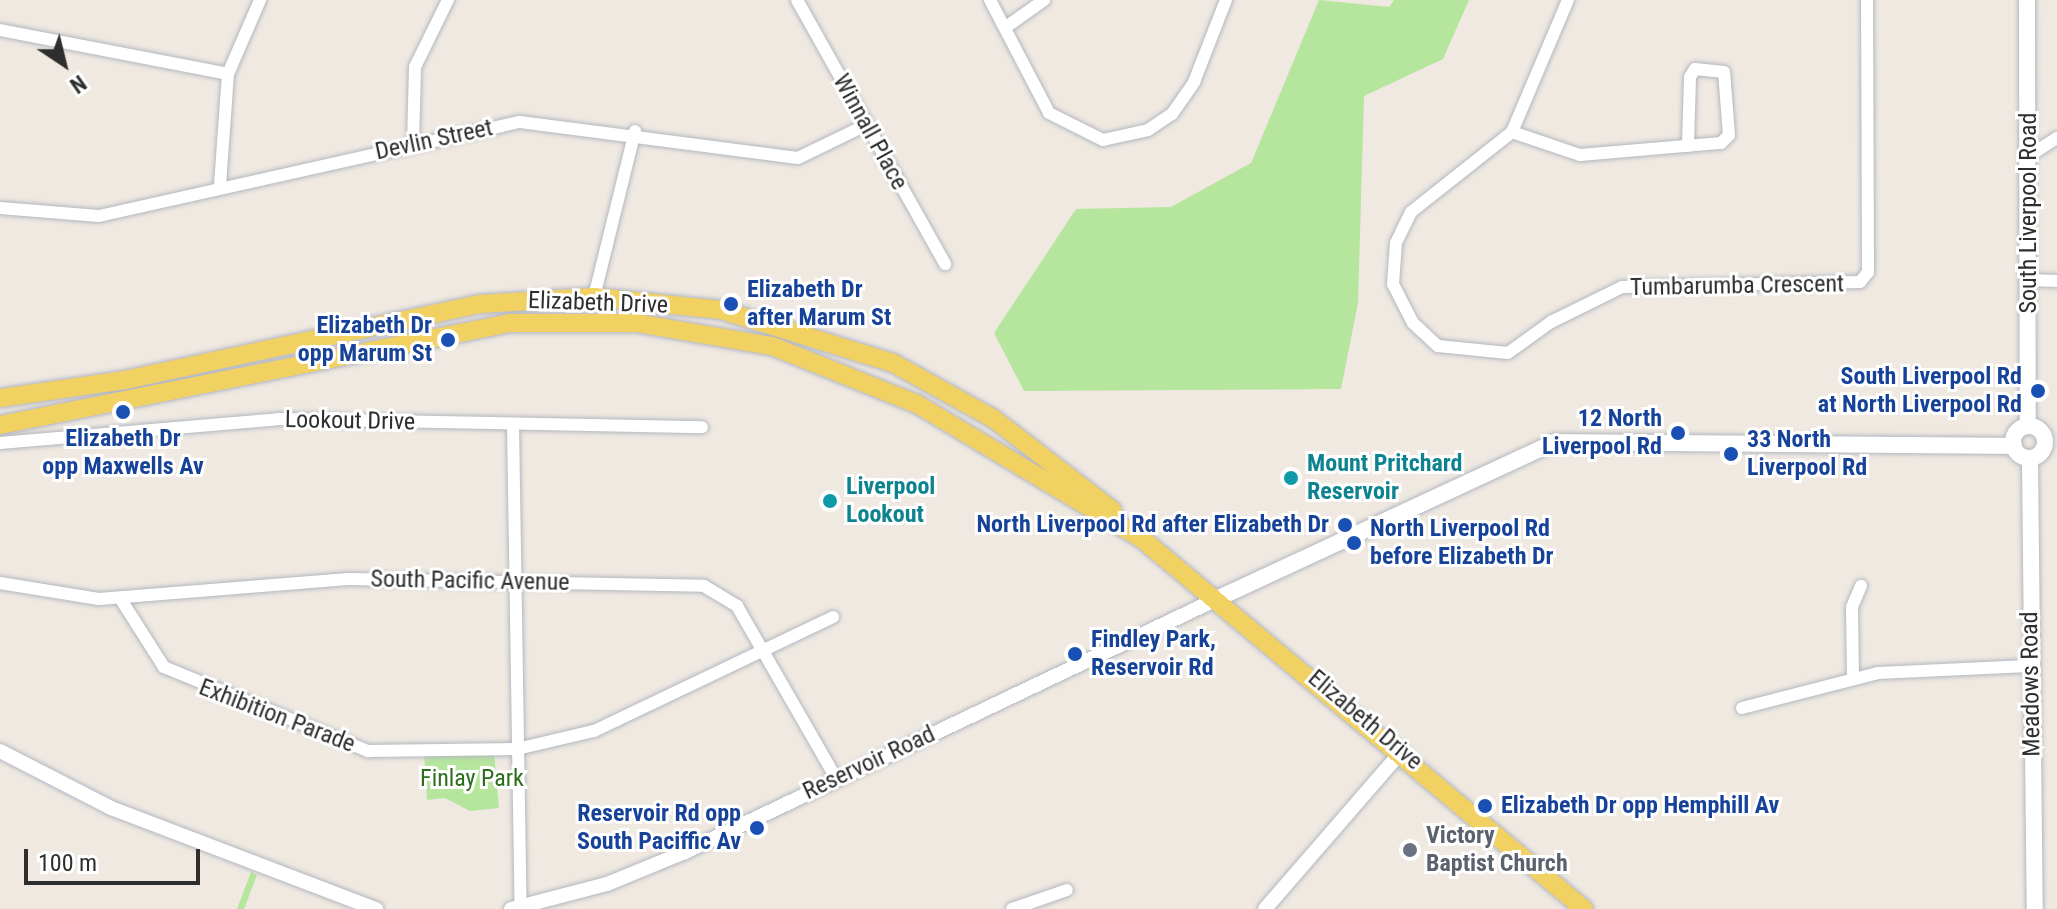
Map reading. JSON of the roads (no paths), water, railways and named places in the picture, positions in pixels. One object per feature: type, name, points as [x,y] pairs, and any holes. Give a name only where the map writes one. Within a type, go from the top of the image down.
[{"type":"main road","name":"South Liverpool Road","points":[[2027,0],[2028,426]]},
{"type":"main road","name":"Elizabeth Drive","points":[[0,398],[125,380],[444,309],[594,297],[721,310],[893,363],[994,419],[1219,598],[1584,909]]},
{"type":"main road","name":"Elizabeth Drive","points":[[0,425],[449,331],[551,321],[636,323],[772,346],[872,382],[1141,538]]},
{"type":"main road","points":[[1219,598],[1555,442],[2014,446],[2030,459],[2041,453],[2051,438],[2028,426],[2016,434],[2014,446]]},
{"type":"main road","name":"Meadows Road","points":[[2030,459],[2029,666],[2035,909]]},
{"type":"street","points":[[220,185],[228,74],[260,0]]},
{"type":"street","points":[[413,144],[415,67],[448,0]]},
{"type":"street","name":"Winnall Place","points":[[797,0],[864,126],[945,264]]},
{"type":"street","points":[[990,0],[1049,113],[1080,135],[1112,139],[1172,114],[1194,82],[1226,0]]},
{"type":"street","points":[[1006,27],[1044,0]]},
{"type":"street","name":"Tumbarumba Crescent","points":[[1568,0],[1512,132],[1411,212],[1396,243],[1393,284],[1413,323],[1438,346],[1508,353],[1551,322],[1622,287],[1860,282],[1868,272],[1867,0]]},
{"type":"street","points":[[0,30],[228,74]]},
{"type":"street","points":[[1512,132],[1580,155],[1688,146],[1729,135],[1724,72],[1695,69],[1690,77],[1688,146]]},
{"type":"street","name":"Devlin Street","points":[[0,208],[99,216],[220,185],[520,122],[635,131],[798,158],[864,126]]},
{"type":"street","points":[[594,297],[635,131]]},
{"type":"street","points":[[2029,156],[2057,138]]},
{"type":"street","points":[[2030,280],[2057,281]]},
{"type":"street","name":"Lookout Drive","points":[[0,443],[278,419],[702,427]]},
{"type":"street","points":[[513,424],[516,908]]},
{"type":"street","name":"South Pacific Avenue","points":[[0,583],[120,598],[348,579],[704,586],[737,606],[836,778]]},
{"type":"street","points":[[1853,678],[1852,607],[1861,586]]},
{"type":"street","name":"Exhibition Parade","points":[[120,598],[164,667],[207,691],[368,751],[517,749],[594,731],[833,617]]},
{"type":"street","name":"Reservoir Road","points":[[516,908],[649,867],[1219,598]]},
{"type":"street","points":[[1742,708],[1853,678],[2029,666]]},
{"type":"street","points":[[0,751],[111,808],[376,909]]},
{"type":"street","points":[[1265,909],[1402,751]]},
{"type":"street","points":[[1012,909],[1067,890]]},
{"type":"place","name":"Elizabeth Dr after Marum St","points":[[731,304]]},
{"type":"place","name":"Elizabeth Dr opp Marum St","points":[[448,340]]},
{"type":"place","name":"South Liverpool Rd at North Liverpool Rd","points":[[2038,391]]},
{"type":"place","name":"Elizabeth Dr opp Maxwells Av","points":[[123,412]]},
{"type":"place","name":"12 North Liverpool Rd","points":[[1678,433]]},
{"type":"place","name":"33 North Liverpool Rd","points":[[1731,454]]},
{"type":"place","name":"Mount Pritchard Reservoir","points":[[1291,478]]},
{"type":"place","name":"Liverpool Lookout","points":[[830,501]]},
{"type":"place","name":"North Liverpool Rd after Elizabeth Dr","points":[[1345,525]]},
{"type":"place","name":"North Liverpool Rd before Elizabeth Dr","points":[[1354,543]]},
{"type":"place","name":"Findley Park, Reservoir Rd","points":[[1075,654]]},
{"type":"place","name":"Elizabeth Dr opp Hemphill Av","points":[[1485,806]]},
{"type":"place","name":"Reservoir Rd opp South Paciffic Av","points":[[757,828]]},
{"type":"place","name":"Victory Baptist Church","points":[[1410,850]]},
{"type":"park label","name":"Finlay Park","points":[[472,779]]}]
